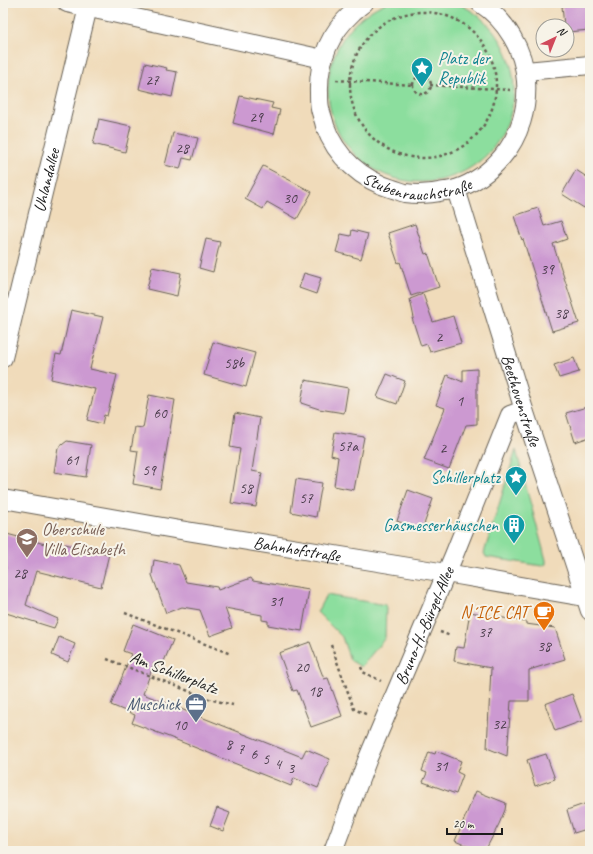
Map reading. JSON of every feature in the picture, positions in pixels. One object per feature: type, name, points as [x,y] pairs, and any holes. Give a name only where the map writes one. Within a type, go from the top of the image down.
[{"type":"street","points":[[67,3],[88,5],[322,59]]},
{"type":"street","name":"Stubenrauchstraße","points":[[364,3],[344,20],[331,38],[322,59],[318,80],[320,109],[329,136],[337,150],[347,162],[358,172],[380,185],[405,193],[430,194],[456,189],[476,180],[494,166],[509,149],[518,134],[524,117],[527,91],[526,72],[516,44],[500,20],[480,3]]},
{"type":"street","name":"Uhlandallee","points":[[3,358],[88,5]]},
{"type":"street","points":[[526,72],[590,65]]},
{"type":"street","name":"Beethovenstraße","points":[[456,189],[524,410],[589,602]]},
{"type":"street","name":"Bruno-H.-Bürgel-Allee","points":[[333,851],[368,758],[454,555],[510,415],[524,410]]},
{"type":"street","name":"Bahnhofstraße","points":[[3,499],[174,529],[446,573],[589,602]]},
{"type":"path","points":[[427,12],[446,16],[463,24],[477,37],[488,52],[494,70],[496,90],[488,119],[479,132],[468,142],[456,151],[441,156],[426,158],[411,157],[396,153],[382,146],[370,136],[354,111],[350,96],[349,80],[353,62],[362,44],[374,30],[390,20],[408,13],[427,12]]},
{"type":"path","points":[[421,77],[426,78],[430,82],[429,90],[422,94],[416,92],[413,85],[416,79],[421,77]]},
{"type":"path","points":[[318,80],[349,80],[413,85]]},
{"type":"path","points":[[430,85],[527,91]]},
{"type":"path","points":[[125,613],[231,654]]},
{"type":"path","points":[[331,644],[354,709],[383,722]]},
{"type":"path","name":"Am Schillerplatz","points":[[107,659],[209,700],[233,705]]},
{"type":"path","points":[[361,668],[363,672],[397,688]]},
{"type":"green space","name":"Platz der Republik","points":[[421,-4],[439,-2],[457,3],[473,12],[487,23],[498,37],[507,53],[512,71],[514,89],[512,107],[507,125],[498,141],[487,155],[473,166],[457,175],[439,180],[421,182],[403,180],[385,175],[369,166],[355,155],[344,141],[335,125],[330,107],[328,89],[330,71],[335,53],[344,37],[355,23],[369,12],[385,3],[403,-2]]},
{"type":"green space","points":[[516,450],[546,560],[546,564],[542,566],[486,557],[484,553]]},
{"type":"green space","points":[[326,595],[386,605],[385,638],[361,667],[350,660],[342,637],[317,612]]},
{"type":"building","points":[[590,3],[590,30],[575,31],[575,18],[563,18],[562,6]]},
{"type":"building","points":[[145,63],[177,72],[172,97],[139,89]]},
{"type":"building","points":[[240,96],[273,103],[271,108],[280,110],[274,134],[233,123]]},
{"type":"building","points":[[99,119],[131,126],[125,152],[93,144]]},
{"type":"building","points":[[173,133],[198,138],[192,160],[183,158],[180,169],[165,165]]},
{"type":"building","points":[[263,166],[312,192],[297,219],[267,202],[263,209],[245,199]]},
{"type":"building","points":[[576,170],[590,179],[590,200],[584,208],[562,194]]},
{"type":"building","points":[[538,208],[544,226],[561,221],[567,239],[553,244],[579,323],[552,331],[523,239],[522,240],[514,216]]},
{"type":"building","points":[[415,224],[425,254],[428,253],[439,287],[411,296],[400,262],[398,263],[388,233]]},
{"type":"building","points":[[352,230],[368,234],[361,259],[336,252],[341,234],[351,236]]},
{"type":"building","points":[[206,239],[220,242],[213,272],[199,268]]},
{"type":"building","points":[[152,267],[181,273],[177,296],[147,289]]},
{"type":"building","points":[[304,273],[321,278],[316,294],[299,288]]},
{"type":"building","points":[[423,294],[433,322],[453,316],[461,343],[430,352],[427,344],[421,346],[412,318],[414,318],[410,299]]},
{"type":"building","points":[[71,310],[103,317],[90,369],[117,375],[107,416],[104,415],[102,424],[87,420],[95,389],[51,379],[56,354],[61,355]]},
{"type":"building","points":[[213,342],[255,353],[246,387],[204,375]]},
{"type":"building","points":[[574,358],[579,372],[559,378],[554,365]]},
{"type":"building","points":[[477,369],[477,424],[466,425],[449,469],[424,460],[445,408],[436,405],[447,375],[463,382],[463,370]]},
{"type":"building","points":[[387,374],[405,381],[397,404],[377,397]]},
{"type":"building","points":[[305,380],[348,388],[344,413],[319,409],[301,403]]},
{"type":"building","points":[[149,395],[175,400],[160,489],[133,484],[138,451],[131,450],[135,427],[143,428]]},
{"type":"building","points":[[590,406],[590,437],[575,442],[566,413]]},
{"type":"building","points":[[235,413],[260,418],[252,471],[262,473],[256,507],[231,503],[240,449],[230,447]]},
{"type":"building","points":[[335,432],[364,437],[354,490],[334,486],[338,457],[331,455]]},
{"type":"building","points":[[67,441],[91,445],[86,477],[54,472],[58,448]]},
{"type":"building","points":[[296,479],[322,483],[316,517],[291,512]]},
{"type":"building","points":[[408,490],[433,499],[422,530],[397,521]]},
{"type":"building","points":[[3,533],[64,549],[65,544],[109,554],[101,587],[36,571],[26,605],[58,619],[54,628],[3,612],[3,580],[6,567],[3,566]]},
{"type":"building","points":[[154,560],[179,565],[186,582],[217,587],[218,590],[251,578],[253,581],[309,590],[302,631],[268,625],[268,621],[262,620],[262,615],[225,608],[232,628],[210,636],[200,610],[182,607],[166,613],[152,575]]},
{"type":"building","points":[[470,612],[526,622],[526,624],[555,628],[565,659],[529,670],[529,701],[511,701],[507,756],[487,748],[491,668],[454,661],[456,647],[464,648]]},
{"type":"building","points":[[133,624],[173,640],[162,666],[154,663],[143,694],[302,757],[306,749],[330,759],[318,788],[294,778],[291,786],[132,723],[135,715],[111,705],[131,654],[123,651]]},
{"type":"building","points":[[59,637],[75,644],[68,662],[52,655]]},
{"type":"building","points":[[310,642],[324,679],[328,678],[342,716],[311,727],[297,690],[293,691],[279,653]]},
{"type":"building","points":[[572,694],[582,721],[555,731],[545,704]]},
{"type":"building","points":[[436,751],[461,761],[457,772],[463,775],[456,794],[423,782],[427,773],[422,771],[429,752],[435,754]]},
{"type":"building","points":[[546,754],[555,779],[535,786],[527,760]]},
{"type":"building","points":[[476,791],[506,803],[505,810],[499,824],[485,851],[479,851],[455,841]]},
{"type":"building","points":[[590,802],[590,828],[574,833],[567,810]]},
{"type":"building","points":[[217,808],[230,813],[223,831],[210,826]]},
{"type":"place","name":"Platz der Republik","points":[[422,88]]},
{"type":"place","name":"Schillerplatz","points":[[516,496]]},
{"type":"place","name":"Gasmesserhäuschen","points":[[514,544]]},
{"type":"place","name":"Oberschule Villa Elisabeth","points":[[27,558]]},
{"type":"place","name":"N´ICE CAT","points":[[544,632]]},
{"type":"place","name":"Muschick","points":[[196,724]]}]
